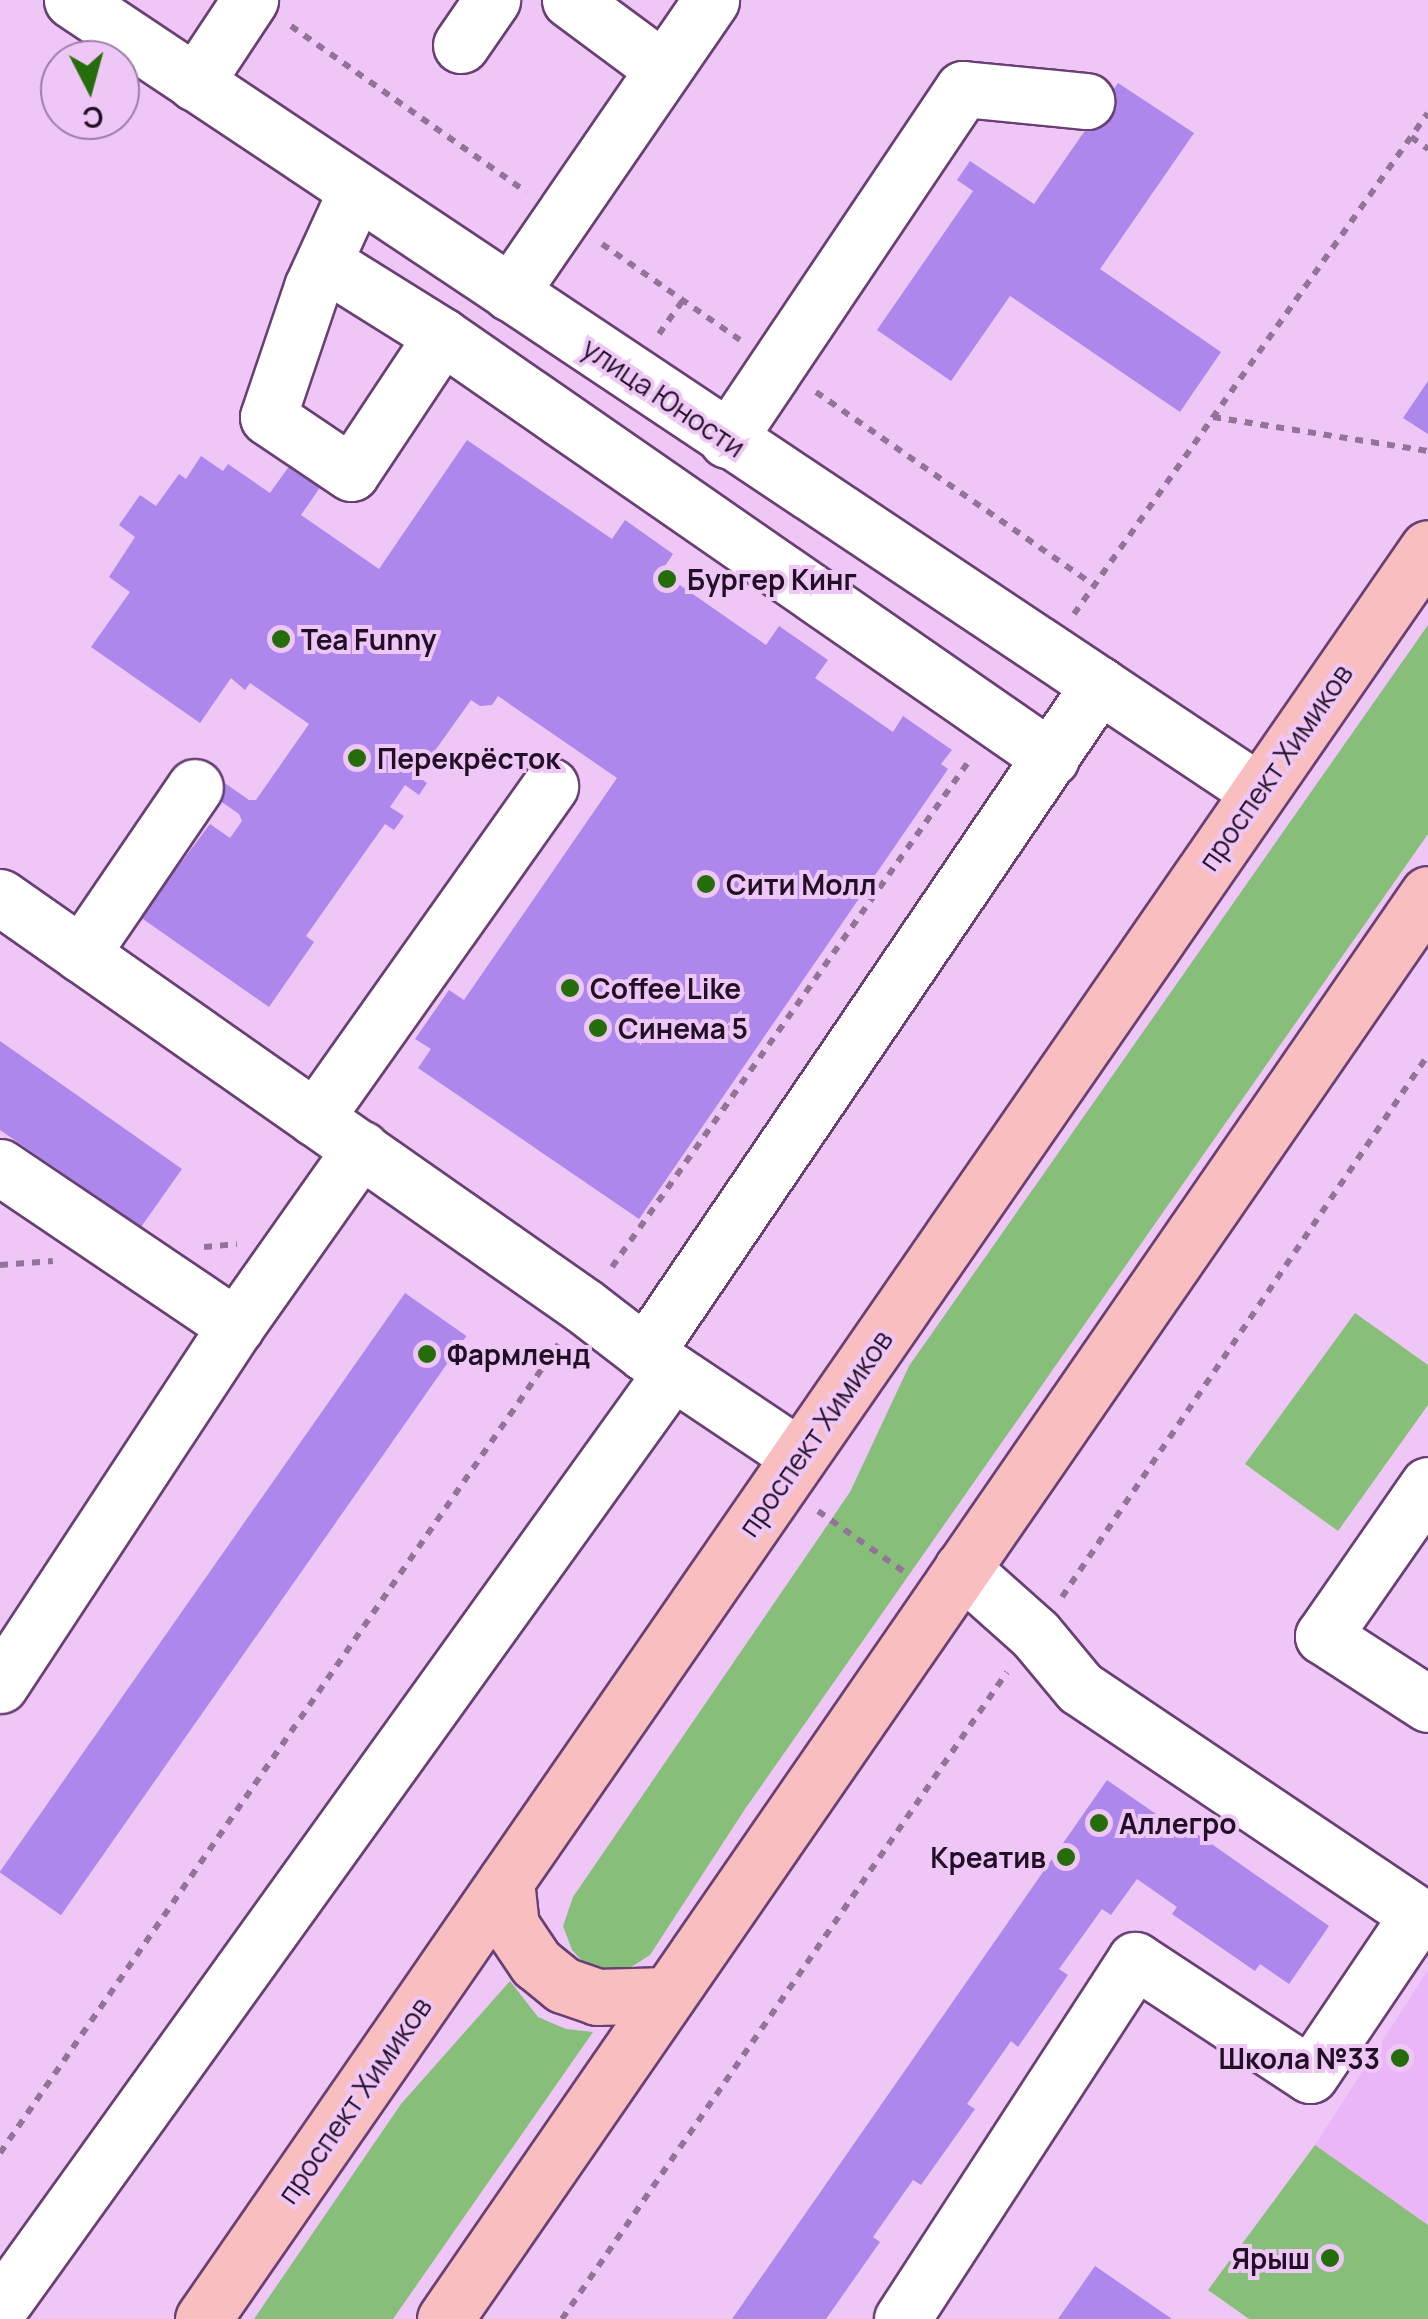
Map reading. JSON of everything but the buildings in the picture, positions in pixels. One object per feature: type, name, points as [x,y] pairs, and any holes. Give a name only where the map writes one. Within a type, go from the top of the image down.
[{"type":"main road","name":"проспект Химиков","points":[[202,2319],[1428,548]]},
{"type":"main road","points":[[444,2319],[1424,908]]},
{"type":"main road","points":[[506,1880],[512,1926],[536,1963],[564,1985],[598,1996],[668,1996]]},
{"type":"street","name":"улица Юности","points":[[72,0],[726,440],[1258,791]]},
{"type":"street","points":[[461,45],[492,0]]},
{"type":"street","points":[[570,0],[662,68]]},
{"type":"street","points":[[510,293],[560,214],[711,0]]},
{"type":"street","points":[[195,82],[265,9]]},
{"type":"street","points":[[726,440],[963,89],[1086,100]]},
{"type":"street","points":[[356,190],[312,287],[268,417],[351,473],[442,336]]},
{"type":"street","points":[[325,263],[442,336],[1051,758]]},
{"type":"street","points":[[0,2308],[19,2238],[659,1362],[1099,685]]},
{"type":"street","points":[[315,1118],[550,786]]},
{"type":"street","points":[[81,954],[196,787]]},
{"type":"street","points":[[0,898],[362,1149],[659,1362],[799,1456]]},
{"type":"street","points":[[1,1681],[236,1326],[362,1149]]},
{"type":"street","points":[[0,1167],[236,1326]]},
{"type":"street","points":[[1428,1485],[1322,1636],[1428,1704]]},
{"type":"street","points":[[902,2319],[1136,1960],[1310,2075],[1423,1908],[1080,1688],[1035,1634],[962,1569]]},
{"type":"path","points":[[265,9],[1094,585]]},
{"type":"path","points":[[1047,651],[1428,112]]},
{"type":"path","points":[[1411,137],[1428,150]]},
{"type":"path","points":[[1213,417],[1428,451]]},
{"type":"path","points":[[0,2153],[584,1306],[998,722]]},
{"type":"path","points":[[562,2319],[1035,1634],[1428,1055]]},
{"type":"path","points":[[130,1256],[302,1236]]},
{"type":"path","points":[[0,1265],[56,1261]]},
{"type":"shaded area","name":"Школа №33","points":[[1428,1970],[1428,2225],[1315,2145]]},
{"type":"green space","points":[[1428,625],[1428,834],[745,1809],[650,1955],[625,1971],[604,1972],[586,1965],[572,1950],[563,1926],[573,1897],[850,1492],[909,1366]]},
{"type":"green space","points":[[1355,1313],[1428,1365],[1428,1405],[1338,1531],[1245,1464]]},
{"type":"green space","points":[[510,1981],[538,2017],[566,2029],[593,2032],[393,2319],[254,2319],[401,2104]]},
{"type":"green space","name":"Ярыш","points":[[1315,2145],[1428,2225],[1428,2319],[1249,2319],[1208,2290]]},
{"type":"place","name":"Бургер Кинг","points":[[667,579]]},
{"type":"place","name":"Tea Funny","points":[[281,639]]},
{"type":"place","name":"Перекрёсток","points":[[357,758]]},
{"type":"place","name":"Сити Молл","points":[[706,884]]},
{"type":"place","name":"Coffee Like","points":[[570,988]]},
{"type":"place","name":"Синема 5","points":[[598,1028]]},
{"type":"place","name":"Фармленд","points":[[427,1354]]},
{"type":"place","name":"Аллегро","points":[[1099,1823]]},
{"type":"place","name":"Креатив","points":[[1066,1857]]},
{"type":"place","name":"Школа №33","points":[[1400,2058]]},
{"type":"place","name":"Ярыш","points":[[1330,2258]]}]
